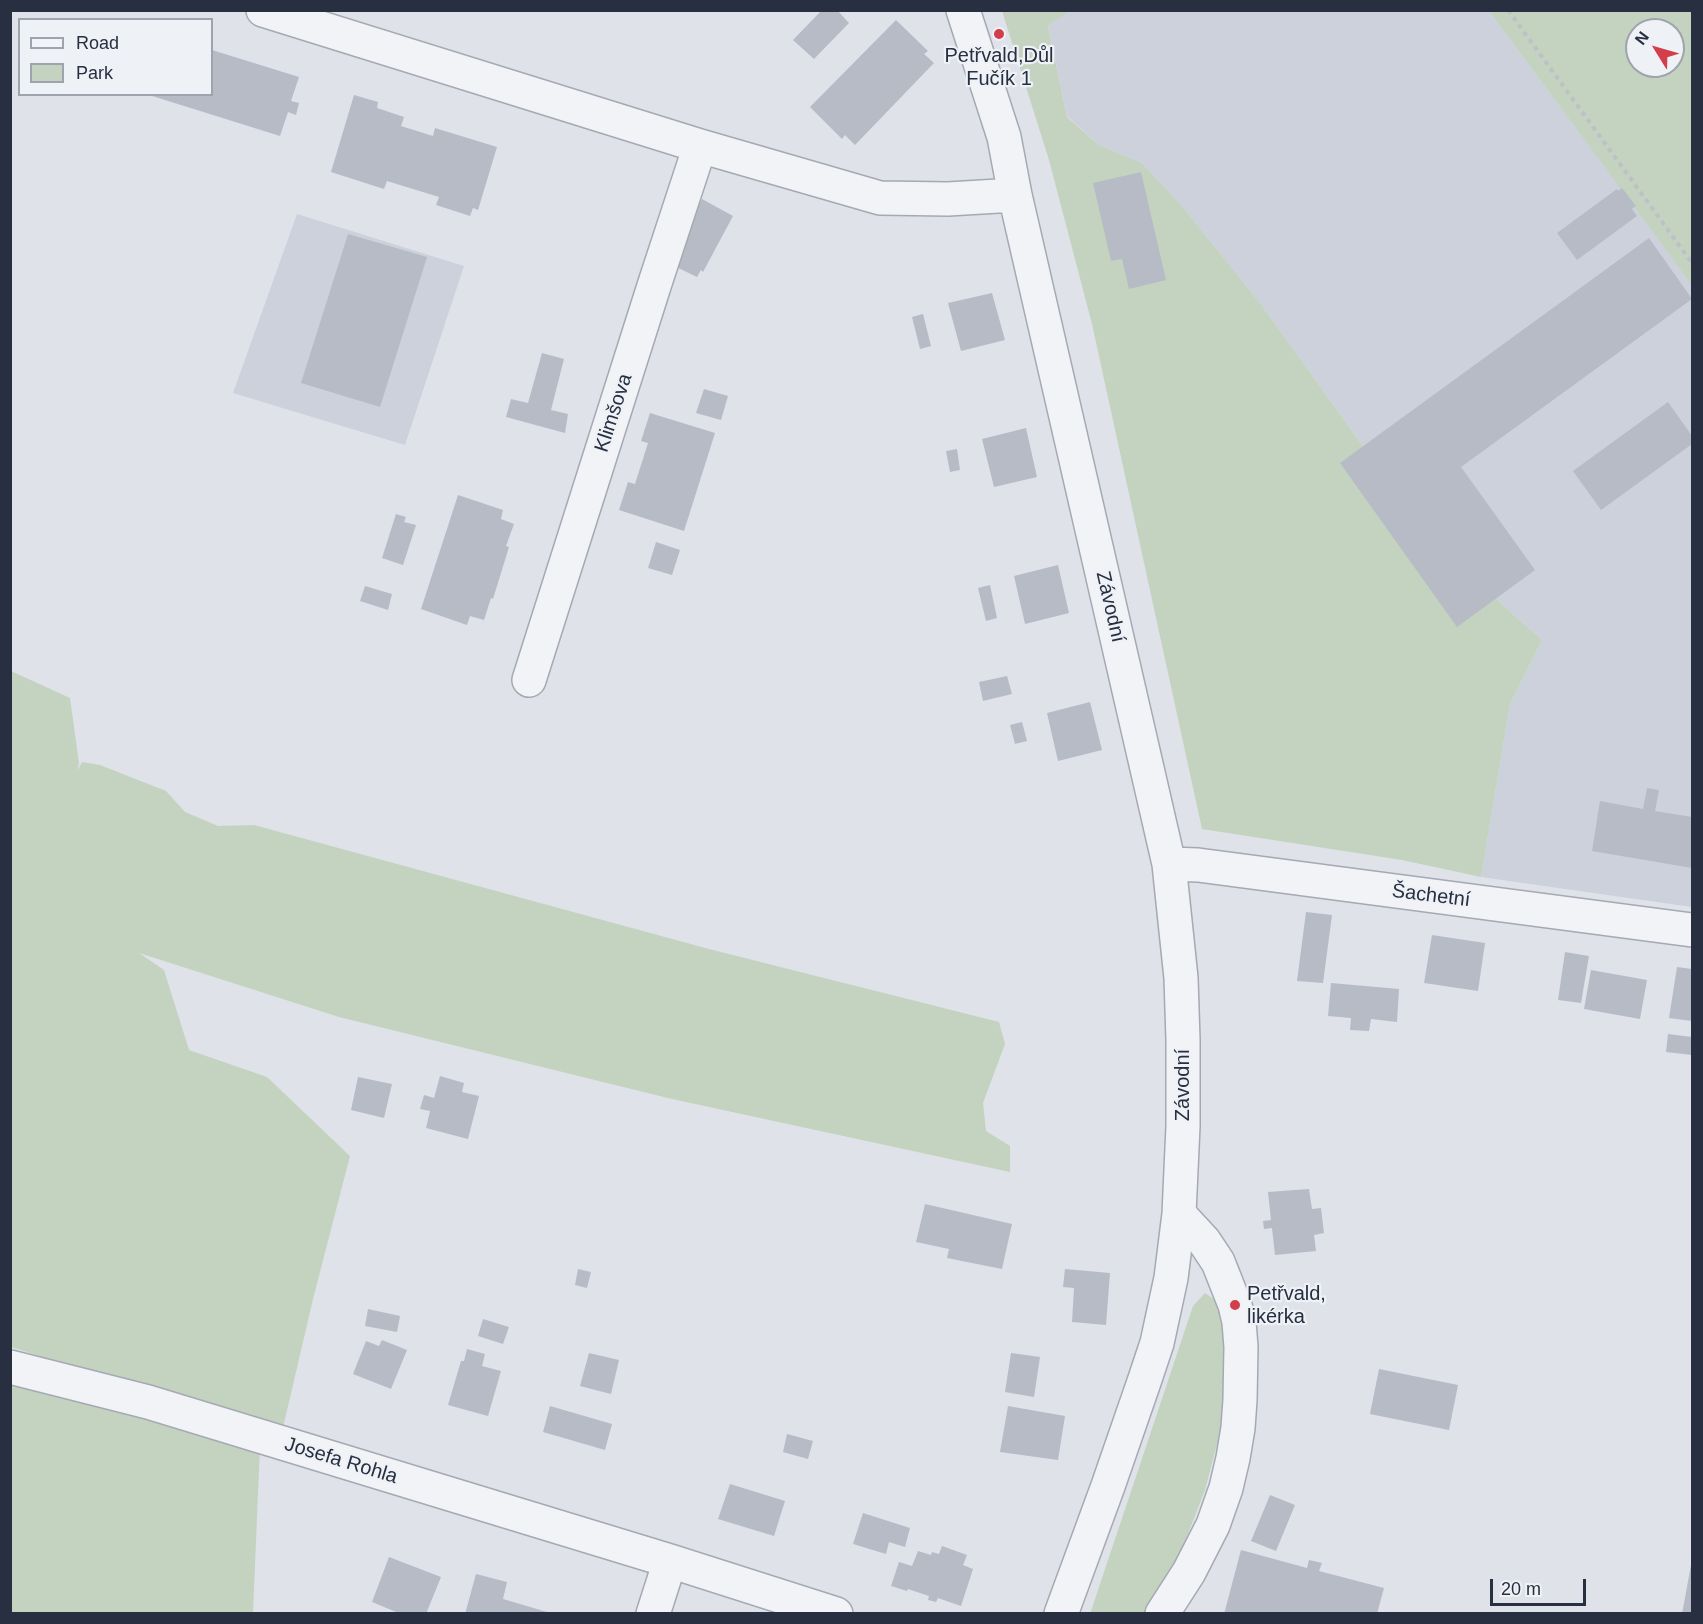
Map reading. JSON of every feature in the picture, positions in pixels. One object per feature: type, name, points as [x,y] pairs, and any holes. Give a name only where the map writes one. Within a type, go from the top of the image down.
[{"type":"street","points":[[263,10],[700,146],[880,198],[948,199],[1015,195]]},
{"type":"street","name":"Závodní","points":[[963,10],[1004,137],[1015,195],[1169,864],[1181,978],[1183,1126],[1179,1214],[1170,1278],[1156,1343],[1108,1486],[1061,1614]]},
{"type":"street","name":"Klimšova","points":[[529,680],[700,146]]},
{"type":"street","name":"Šachetní","points":[[1169,864],[1198,865],[1692,930]]},
{"type":"street","points":[[1162,1614],[1202,1549],[1226,1488],[1238,1428],[1240,1400],[1241,1347],[1235,1305],[1218,1262],[1204,1241],[1179,1214]]},
{"type":"street","name":"Josefa Rohla","points":[[10,1367],[148,1402],[836,1614]]},
{"type":"street","points":[[652,1614],[670,1561]]},
{"type":"path","points":[[1508,10],[1692,263]]},
{"type":"shaded area","points":[[1069,10],[1489,11],[1692,284],[1692,907],[1481,877],[1510,704],[1542,640],[1416,520],[1260,303],[1182,206],[1142,163],[1099,145],[1067,116],[1048,26]]},
{"type":"shaded area","points":[[297,214],[464,266],[405,445],[233,393]]},
{"type":"green space","points":[[1002,11],[1069,11],[1048,26],[1067,117],[1099,145],[1142,163],[1182,206],[1260,303],[1416,520],[1542,640],[1510,704],[1481,877],[1402,860],[1202,829],[1092,324],[1049,160]]},
{"type":"green space","points":[[1489,11],[1692,11],[1692,285]]},
{"type":"green space","points":[[11,671],[70,698],[78,770],[82,762],[100,765],[166,791],[185,812],[218,826],[254,825],[709,949],[999,1022],[1005,1044],[983,1103],[986,1131],[1010,1146],[1010,1172],[672,1099],[339,1017],[139,953],[164,970],[189,1050],[267,1077],[350,1156],[282,1432],[11,1347]]},
{"type":"green space","points":[[1205,1293],[1218,1302],[1227,1348],[1220,1433],[1205,1490],[1179,1557],[1145,1613],[1090,1614],[1193,1306]]},
{"type":"green space","points":[[11,1377],[260,1446],[253,1613],[11,1614]]},
{"type":"building","points":[[822,10],[837,10],[849,23],[814,59],[793,40]]},
{"type":"building","points":[[896,20],[928,51],[924,54],[934,63],[855,145],[845,135],[842,139],[810,107]]},
{"type":"building","points":[[213,50],[299,77],[291,101],[299,103],[296,115],[288,112],[280,136],[152,96],[213,96]]},
{"type":"building","points":[[354,95],[378,102],[377,108],[404,117],[401,126],[433,136],[435,128],[497,147],[478,210],[473,208],[470,216],[436,205],[439,197],[387,181],[384,189],[331,172]]},
{"type":"building","points":[[1141,172],[1166,280],[1129,289],[1122,259],[1111,261],[1093,183]]},
{"type":"building","points":[[1622,188],[1636,206],[1632,209],[1637,216],[1577,260],[1557,233],[1617,189],[1618,191]]},
{"type":"building","points":[[702,199],[733,216],[703,272],[701,270],[697,277],[670,264]]},
{"type":"building","points":[[348,234],[427,257],[380,407],[301,383]]},
{"type":"building","points":[[1649,238],[1692,299],[1461,467],[1535,570],[1457,627],[1340,463]]},
{"type":"building","points":[[992,293],[1005,340],[961,351],[948,303]]},
{"type":"building","points":[[923,314],[931,346],[920,349],[912,317]]},
{"type":"building","points":[[542,353],[564,359],[551,410],[568,414],[565,433],[506,417],[511,399],[528,403]]},
{"type":"building","points":[[704,389],[728,396],[721,420],[696,413]]},
{"type":"building","points":[[1668,402],[1692,436],[1692,444],[1601,510],[1573,471]]},
{"type":"building","points":[[650,413],[715,433],[684,531],[619,510],[628,482],[635,484],[648,443],[641,441]]},
{"type":"building","points":[[1026,428],[1037,477],[994,487],[982,439]]},
{"type":"building","points":[[957,449],[960,470],[950,472],[946,451]]},
{"type":"building","points":[[458,495],[503,510],[501,519],[514,524],[493,599],[491,598],[484,620],[470,616],[467,625],[421,609]]},
{"type":"building","points":[[396,514],[406,517],[404,522],[416,525],[403,565],[382,558]]},
{"type":"building","points":[[656,542],[680,550],[672,575],[648,568]]},
{"type":"building","points":[[1058,565],[1069,613],[1025,624],[1014,576]]},
{"type":"building","points":[[990,585],[997,618],[986,621],[978,588]]},
{"type":"building","points":[[365,586],[392,594],[388,610],[360,601]]},
{"type":"building","points":[[1007,676],[1012,694],[983,701],[979,682]]},
{"type":"building","points":[[1090,702],[1102,750],[1058,761],[1047,713]]},
{"type":"building","points":[[1022,722],[1027,741],[1015,744],[1010,725]]},
{"type":"building","points":[[1647,788],[1659,790],[1655,811],[1692,817],[1692,868],[1592,851],[1600,801],[1643,809]]},
{"type":"building","points":[[1306,912],[1332,915],[1323,983],[1297,981]]},
{"type":"building","points":[[1432,935],[1485,943],[1478,991],[1424,983]]},
{"type":"building","points":[[1565,952],[1589,956],[1581,1003],[1558,1000]]},
{"type":"building","points":[[1677,967],[1692,969],[1692,1021],[1669,1018]]},
{"type":"building","points":[[1591,970],[1647,980],[1640,1019],[1584,1009]]},
{"type":"building","points":[[1331,983],[1399,989],[1397,1022],[1371,1019],[1369,1031],[1350,1030],[1351,1018],[1328,1016]]},
{"type":"building","points":[[1668,1034],[1692,1037],[1692,1055],[1666,1052]]},
{"type":"building","points":[[440,1076],[464,1083],[462,1092],[479,1096],[468,1139],[426,1128],[430,1111],[420,1109],[424,1095],[434,1098]]},
{"type":"building","points":[[358,1077],[392,1084],[384,1118],[351,1110]]},
{"type":"building","points":[[1309,1189],[1312,1209],[1321,1208],[1324,1233],[1314,1235],[1316,1251],[1275,1255],[1272,1228],[1264,1229],[1263,1221],[1271,1220],[1268,1192]]},
{"type":"building","points":[[925,1204],[1012,1224],[1002,1269],[947,1258],[949,1249],[916,1242]]},
{"type":"building","points":[[578,1269],[591,1272],[587,1288],[575,1285]]},
{"type":"building","points":[[1065,1269],[1110,1273],[1106,1325],[1072,1322],[1074,1288],[1063,1287]]},
{"type":"building","points":[[368,1309],[400,1316],[397,1332],[365,1326]]},
{"type":"building","points":[[483,1319],[509,1327],[503,1344],[478,1336]]},
{"type":"building","points":[[382,1340],[407,1350],[391,1389],[353,1374],[366,1341],[379,1346]]},
{"type":"building","points":[[467,1349],[485,1354],[482,1366],[501,1371],[488,1416],[448,1405],[461,1361],[464,1361]]},
{"type":"building","points":[[589,1353],[619,1360],[611,1394],[580,1386]]},
{"type":"building","points":[[1011,1353],[1040,1357],[1034,1397],[1005,1392]]},
{"type":"building","points":[[1379,1369],[1458,1385],[1449,1430],[1370,1414]]},
{"type":"building","points":[[550,1406],[612,1424],[605,1450],[543,1432]]},
{"type":"building","points":[[1008,1406],[1065,1416],[1058,1460],[1000,1452]]},
{"type":"building","points":[[787,1434],[813,1441],[808,1459],[783,1452]]},
{"type":"building","points":[[730,1484],[785,1501],[774,1536],[718,1519]]},
{"type":"building","points":[[1270,1495],[1295,1505],[1276,1551],[1251,1541]]},
{"type":"building","points":[[863,1513],[910,1528],[905,1547],[889,1542],[886,1554],[853,1544]]},
{"type":"building","points":[[942,1546],[967,1555],[963,1565],[973,1569],[961,1606],[938,1598],[936,1602],[928,1600],[929,1596],[891,1586],[899,1562],[912,1566],[918,1551],[931,1555],[932,1552],[939,1554]]},
{"type":"building","points":[[1241,1550],[1307,1568],[1309,1560],[1322,1563],[1319,1571],[1384,1588],[1377,1614],[1224,1614]]},
{"type":"building","points":[[389,1557],[441,1577],[426,1614],[401,1614],[372,1602]]},
{"type":"building","points":[[1691,1565],[1692,1614],[1682,1614]]},
{"type":"building","points":[[476,1574],[507,1582],[503,1599],[554,1614],[465,1614]]},
{"type":"place","name":"Petřvald,Důl Fučík 1","points":[[999,34]]},
{"type":"place","name":"Petřvald, likérka","points":[[1235,1305]]}]
